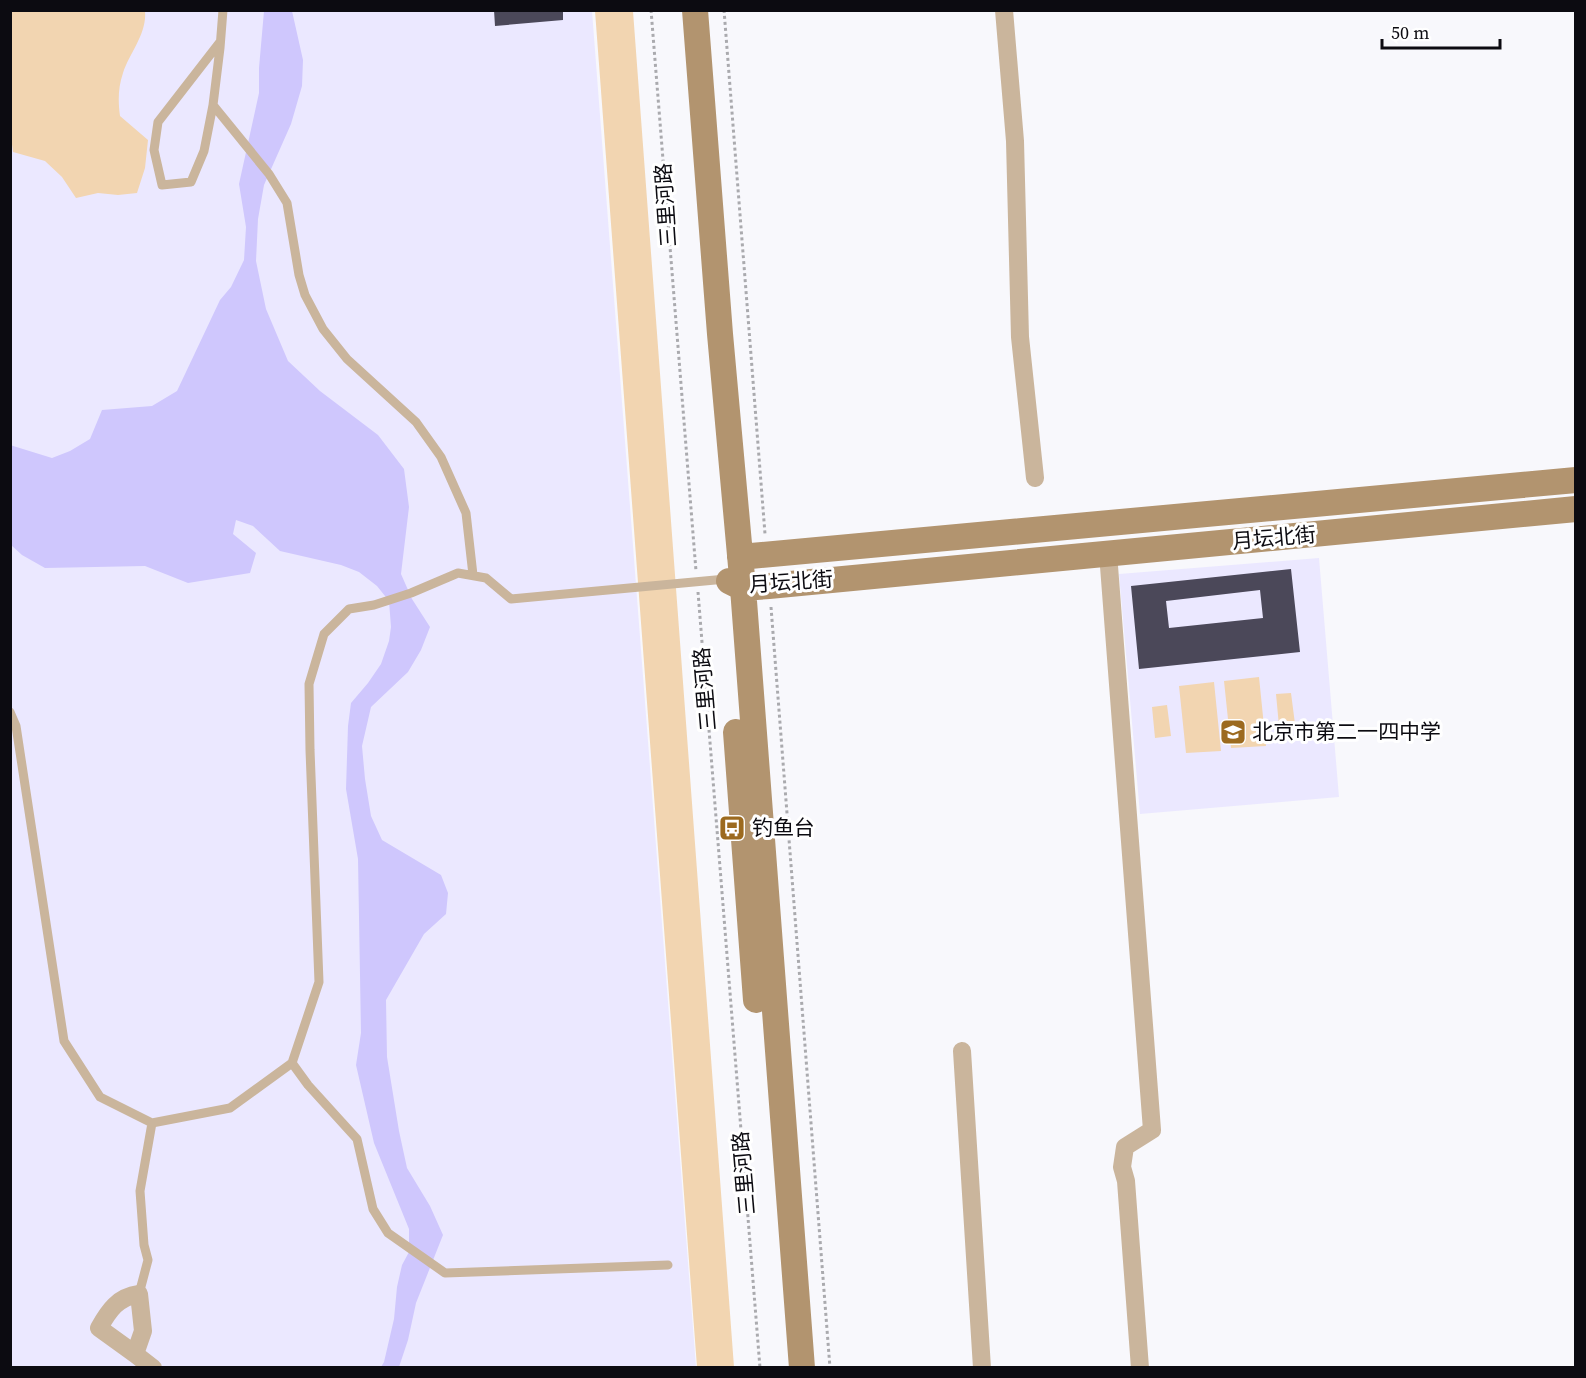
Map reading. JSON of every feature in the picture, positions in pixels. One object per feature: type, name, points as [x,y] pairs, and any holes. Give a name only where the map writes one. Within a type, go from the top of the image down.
[{"type":"main road","name":"三里河路","points":[[679,10],[734,584],[802,1368]]},
{"type":"main road","name":"三里河路","points":[[695,10],[740,557],[734,584],[742,825],[785,1368]]},
{"type":"main road","name":"月坛北街","points":[[740,557],[1575,480]]},
{"type":"main road","name":"月坛北街","points":[[734,584],[769,586],[1575,509]]},
{"type":"street","points":[[1005,10],[1015,141],[1020,337],[1035,478]]},
{"type":"street","points":[[1108,554],[1152,1130],[1125,1147],[1122,1167],[1126,1181],[1140,1368]]},
{"type":"street","points":[[963,1051],[982,1368]]},
{"type":"street","points":[[135,1354],[143,1331],[139,1294],[126,1296],[111,1307],[99,1328],[153,1368]]},
{"type":"lane","points":[[220,42],[158,122],[154,150],[162,185],[191,182],[204,151],[213,105],[220,42],[223,10]]},
{"type":"lane","points":[[213,105],[269,174],[287,203],[299,275],[305,295],[323,329],[347,359],[416,422],[441,457],[466,513],[473,576]]},
{"type":"lane","points":[[10,712],[16,726],[64,1041],[100,1097],[152,1123],[230,1108],[291,1063],[320,982],[309,684],[324,634],[349,609],[374,605],[411,593],[458,573],[486,578],[511,599],[697,582],[734,584]]},
{"type":"lane","points":[[291,1063],[357,1139],[373,1209],[388,1233],[445,1274],[668,1265]]},
{"type":"lane","points":[[139,1294],[148,1260],[144,1245],[140,1191],[152,1123]]},
{"type":"path","name":"三里河路","points":[[651,10],[759,1368]]},
{"type":"path","points":[[724,10],[767,556]]},
{"type":"path","points":[[769,586],[830,1368]]},
{"type":"shaded area","points":[[10,11],[592,11],[696,1367],[11,1367]]},
{"type":"shaded area","points":[[10,11],[145,11],[141,35],[123,73],[119,94],[120,116],[148,140],[145,168],[137,193],[118,195],[98,193],[76,198],[62,177],[45,161],[13,152],[10,129]]},
{"type":"shaded area","points":[[264,11],[292,11],[303,60],[302,86],[291,124],[264,185],[258,219],[256,261],[266,309],[288,361],[320,391],[378,435],[404,469],[409,507],[401,574],[412,599],[430,627],[421,650],[408,672],[371,707],[362,746],[371,816],[382,840],[441,875],[448,893],[446,914],[424,934],[386,1000],[387,1057],[407,1168],[430,1206],[443,1235],[416,1303],[399,1367],[381,1367],[394,1319],[402,1265],[409,1252],[409,1229],[374,1143],[356,1065],[361,1033],[358,859],[346,789],[351,703],[381,664],[391,627],[389,601],[377,586],[359,572],[341,565],[280,551],[253,526],[236,520],[233,534],[256,553],[250,573],[188,583],[145,566],[45,568],[22,555],[11,545],[10,445],[52,458],[90,439],[102,410],[152,406],[177,391],[220,300],[231,287],[244,260],[246,227],[239,184],[259,93]]},
{"type":"shaded area","points":[[595,11],[633,11],[734,1367],[697,1367]]},
{"type":"shaded area","name":"北京市第二一四中学","points":[[1319,558],[1339,797],[1140,814],[1119,574]]},
{"type":"shaded area","points":[[1259,677],[1266,746],[1231,748],[1224,681]]},
{"type":"shaded area","points":[[1214,682],[1221,751],[1186,753],[1179,686]]},
{"type":"shaded area","points":[[1291,693],[1295,724],[1279,726],[1276,694]]},
{"type":"shaded area","points":[[1167,705],[1171,736],[1155,738],[1152,707]]},
{"type":"building","points":[[494,10],[563,10],[563,20],[495,26]]},
{"type":"building","points":[[1291,569],[1300,652],[1139,669],[1131,586]],"holes":[[[1260,590],[1263,618],[1169,628],[1166,601]]]},
{"type":"place","name":"北京市第二一四中学","points":[[1233,732]]},
{"type":"place","name":"钓鱼台","points":[[732,828]]}]
